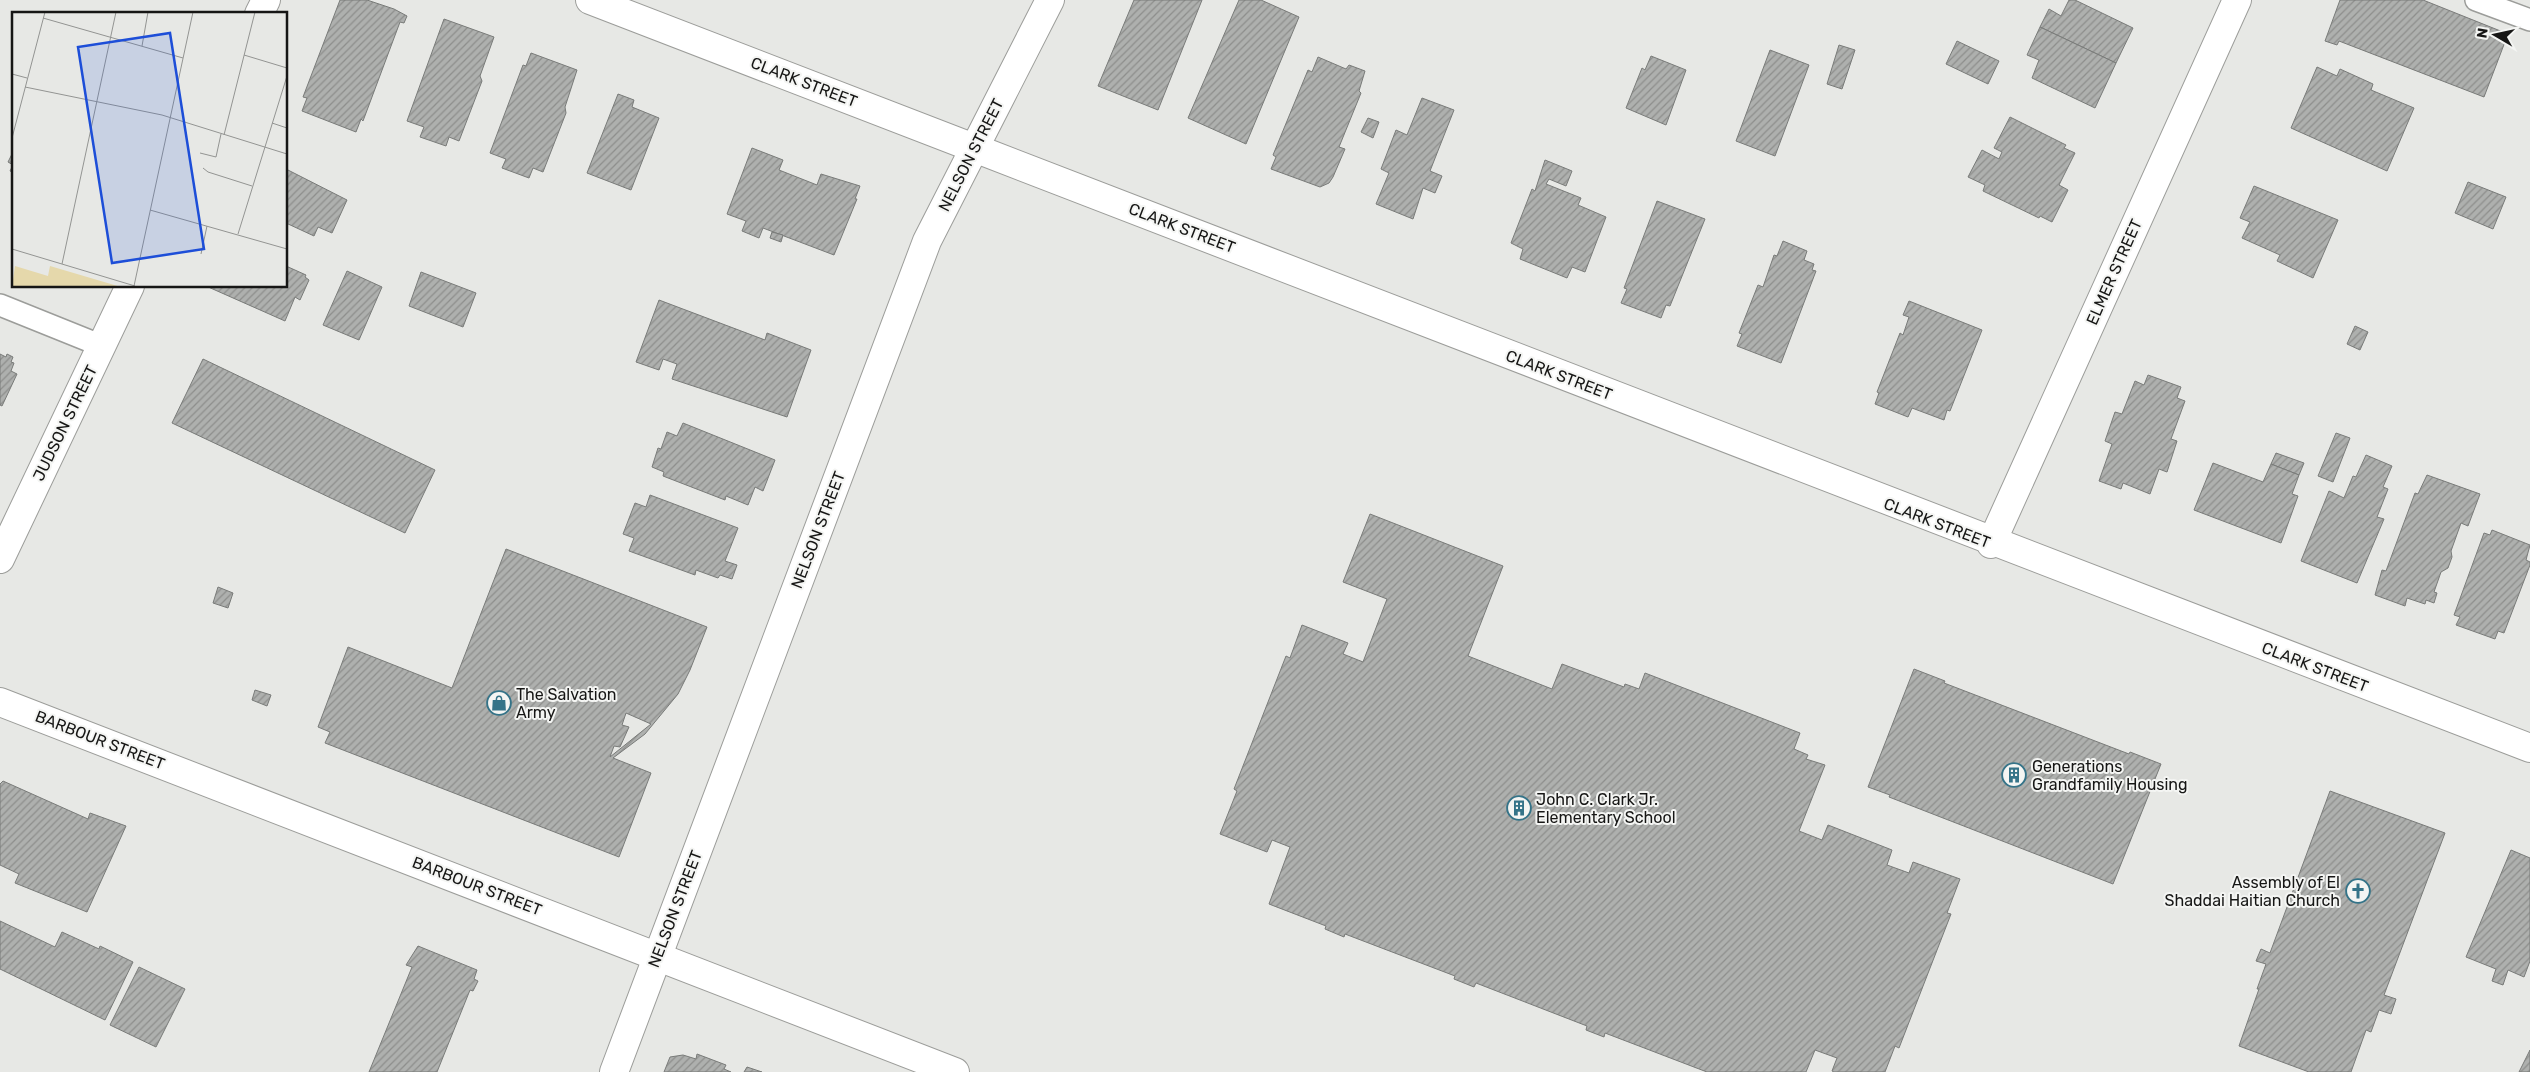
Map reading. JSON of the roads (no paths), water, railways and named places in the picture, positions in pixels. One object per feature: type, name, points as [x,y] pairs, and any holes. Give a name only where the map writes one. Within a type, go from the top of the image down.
[{"type":"street","points":[[260,12],[266,0]]},
{"type":"street","name":"CLARK STREET","points":[[590,0],[975,147],[1991,544],[2530,748]]},
{"type":"street","name":"NELSON STREET","points":[[614,1072],[927,241],[1050,0]]},
{"type":"street","name":"ELMER STREET","points":[[1991,544],[2237,0]]},
{"type":"street","name":"JUDSON STREET","points":[[0,559],[129,288]]},
{"type":"street","name":"BARBOUR STREET","points":[[0,702],[955,1072]]},
{"type":"lane","points":[[2476,0],[2530,20]]},
{"type":"lane","points":[[0,306],[102,346]]},
{"type":"place","name":"The Salvation Army","points":[[499,703]]},
{"type":"place","name":"Generations Grandfamily Housing","points":[[2014,775]]},
{"type":"place","name":"John C. Clark Jr. Elementary School","points":[[1519,808]]},
{"type":"place","name":"Assembly of El Shaddai Haitian Church","points":[[2358,891]]}]
